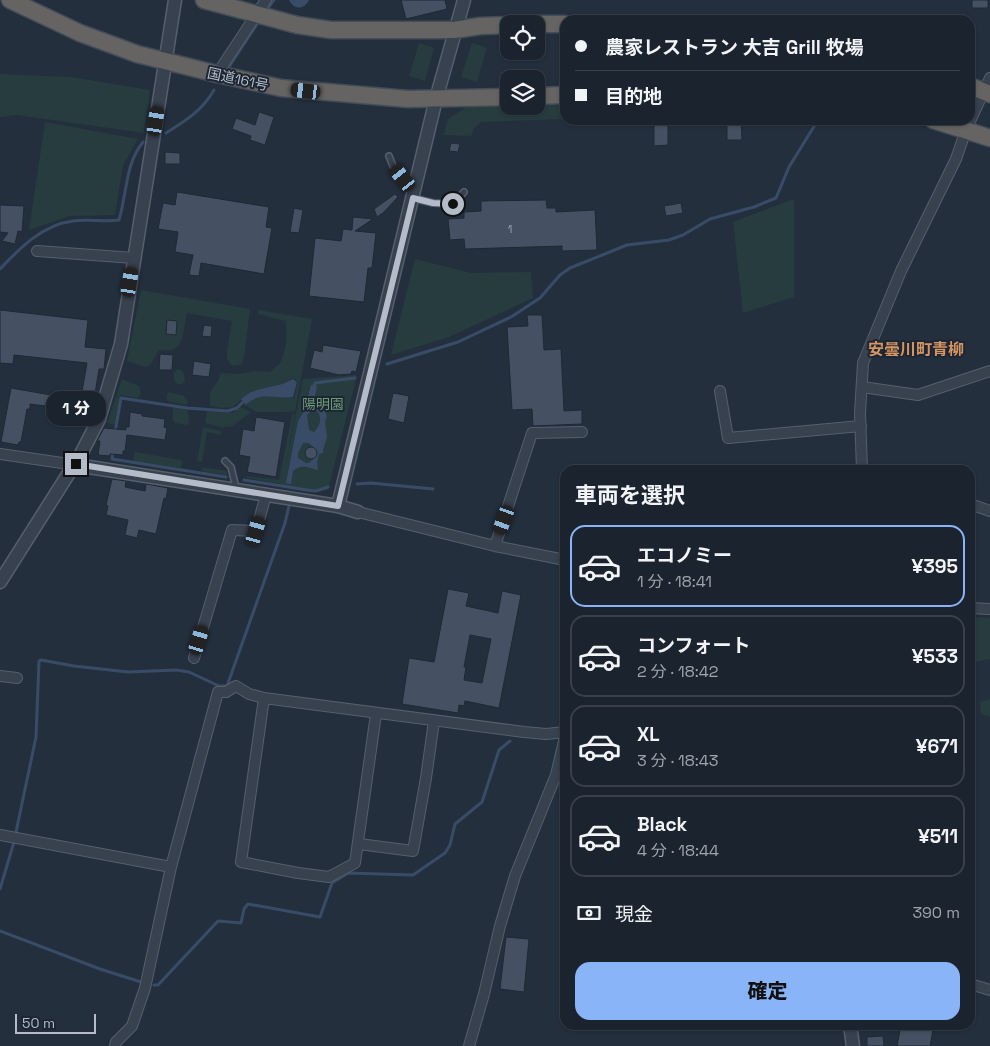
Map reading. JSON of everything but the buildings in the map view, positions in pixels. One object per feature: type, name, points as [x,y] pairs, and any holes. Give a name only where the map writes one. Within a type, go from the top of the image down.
[{"type":"highway","name":"国道161号","points":[[10,0],[80,33],[165,62],[281,88],[408,99],[500,98]]},
{"type":"highway","points":[[204,0],[297,25],[331,30],[454,30],[500,25]]},
{"type":"highway","points":[[545,24],[560,24]]},
{"type":"highway","points":[[545,96],[560,95]]},
{"type":"highway","points":[[950,125],[990,138]]},
{"type":"street","points":[[0,582],[76,464],[99,419],[121,344],[175,0]]},
{"type":"street","points":[[216,74],[266,0]]},
{"type":"street","points":[[338,506],[436,99],[464,0]]},
{"type":"street","points":[[975,108],[984,87]]},
{"type":"street","points":[[862,465],[863,363],[901,271],[956,159],[968,125]]},
{"type":"street","points":[[37,251],[134,258]]},
{"type":"street","points":[[862,387],[918,395],[990,371]]},
{"type":"street","points":[[720,391],[728,438],[861,426]]},
{"type":"street","points":[[495,546],[532,433],[582,432]]},
{"type":"street","points":[[0,454],[76,464],[338,506],[495,546],[560,559]]},
{"type":"street","points":[[194,658],[232,530],[256,531],[266,495]]},
{"type":"street","points":[[975,506],[990,510]]},
{"type":"street","points":[[975,608],[990,609]]},
{"type":"street","points":[[0,676],[17,678]]},
{"type":"street","points":[[115,1046],[116,1042],[132,1026],[145,988],[171,867],[218,692],[226,692],[236,686],[249,694],[264,698],[524,732],[546,734],[560,733]]},
{"type":"street","points":[[264,698],[241,862],[298,873],[329,877],[355,863],[376,714]]},
{"type":"street","points":[[359,844],[413,851],[434,721]]},
{"type":"street","points":[[469,1046],[515,876],[556,775],[560,758]]},
{"type":"street","points":[[0,835],[171,867]]},
{"type":"street","points":[[975,986],[990,990]]},
{"type":"street","points":[[851,1030],[853,1046]]},
{"type":"lane","points":[[389,156],[393,166],[414,194],[433,203],[453,204],[464,192]]},
{"type":"lane","points":[[225,461],[231,467],[237,491]]},
{"type":"green space","points":[[419,43],[434,48],[425,81],[409,76]]},
{"type":"green space","points":[[472,43],[487,48],[477,82],[461,77]]},
{"type":"green space","points":[[0,74],[71,77],[150,90],[144,133],[17,115],[0,117]]},
{"type":"green space","points":[[545,105],[560,105],[560,119],[481,122],[474,128],[471,136],[444,135],[448,119],[468,106],[500,106],[500,115],[545,115]]},
{"type":"green space","points":[[45,122],[138,139],[123,165],[115,215],[69,216],[29,230]]},
{"type":"green space","points":[[794,199],[794,297],[743,313],[733,222]]},
{"type":"green space","points":[[415,259],[471,273],[531,272],[533,298],[449,337],[391,355]]},
{"type":"green space","points":[[141,290],[250,309],[242,364],[234,366],[230,364],[227,358],[232,321],[187,313],[182,339],[176,348],[159,350],[150,365],[146,367],[127,361]]},
{"type":"green space","points":[[258,310],[312,319],[295,411],[256,412],[245,405],[256,398],[262,397],[294,398],[298,381],[293,378],[281,384],[249,393],[233,407],[221,408],[210,406],[210,392],[221,373],[270,372],[280,363],[286,343],[285,321],[258,314]]},
{"type":"green space","points":[[177,369],[181,370],[184,374],[185,381],[182,384],[177,384],[174,380],[174,373]]},
{"type":"green space","name":"陽明園","points":[[357,375],[328,490],[299,490],[282,487],[282,484],[247,478],[247,476],[279,480],[292,415],[295,414],[286,464],[303,379]]},
{"type":"green space","points":[[122,379],[139,386],[141,393],[138,398],[120,395],[115,425],[107,423]]},
{"type":"green space","points":[[169,392],[184,396],[188,402],[187,405],[167,401],[167,394]]},
{"type":"green space","points":[[173,407],[187,410],[189,422],[187,425],[175,423],[173,420]]},
{"type":"green space","points":[[241,407],[251,412],[231,427],[225,426],[224,428],[205,423],[207,411],[232,413]]},
{"type":"green space","points":[[203,427],[221,431],[221,435],[207,432],[202,462],[197,461]]},
{"type":"green space","points":[[135,452],[181,460],[181,468],[133,461]]},
{"type":"green space","points":[[202,467],[227,471],[226,475],[202,471]]},
{"type":"green space","points":[[975,617],[990,618],[990,659],[975,662]]},
{"type":"green space","points":[[990,699],[990,717],[981,714],[980,702]]},
{"type":"water","points":[[289,0],[309,0],[304,6],[299,8],[294,6]]},
{"type":"water","points":[[293,379],[297,382],[293,397],[256,398],[244,406],[245,404],[241,399],[249,393]]},
{"type":"water","points":[[311,385],[317,386],[315,396],[327,406],[325,424],[327,437],[323,453],[319,454],[318,470],[300,467],[293,471],[291,484],[286,483],[298,421],[305,410]],"holes":[[[315,409],[318,412],[320,421],[314,432],[309,430],[307,415]],[[303,443],[309,443],[313,447],[315,457],[309,463],[298,458],[298,453]]]},
{"type":"waterway","points":[[269,7],[274,0]]},
{"type":"waterway","points":[[227,70],[259,21]]},
{"type":"waterway","points":[[166,133],[199,110],[214,90]]},
{"type":"waterway","points":[[387,364],[458,342],[511,317],[540,298],[560,275],[570,268],[627,245],[669,240],[683,235],[710,219],[754,207],[776,198],[789,167],[815,125]]},
{"type":"waterway","points":[[0,269],[15,253],[51,227],[73,221],[119,220],[130,169],[137,151],[143,142]]},
{"type":"waterway","points":[[313,389],[315,383],[355,378]]},
{"type":"waterway","points":[[115,432],[121,398],[187,408],[228,411],[237,408],[245,400]]},
{"type":"waterway","points":[[113,450],[112,459],[226,477]]},
{"type":"waterway","points":[[244,480],[316,491],[328,487]]},
{"type":"waterway","points":[[357,484],[371,483],[433,489]]},
{"type":"waterway","points":[[16,832],[36,737],[39,661],[128,672],[176,670],[189,672],[219,686],[227,686],[285,523],[289,506]]},
{"type":"waterway","points":[[154,985],[158,985],[218,921],[241,923],[244,909],[248,904],[320,917],[332,883],[348,873],[413,875],[445,853],[450,845],[455,824],[482,802],[499,750],[510,741]]},
{"type":"waterway","points":[[0,889],[14,842]]},
{"type":"waterway","points":[[0,931],[100,969],[141,982]]},
{"type":"district","name":"安曇川町青柳","points":[[916,349]]},
{"type":"route","points":[[76,464],[338,506],[413,198],[433,203],[453,204]]}]
